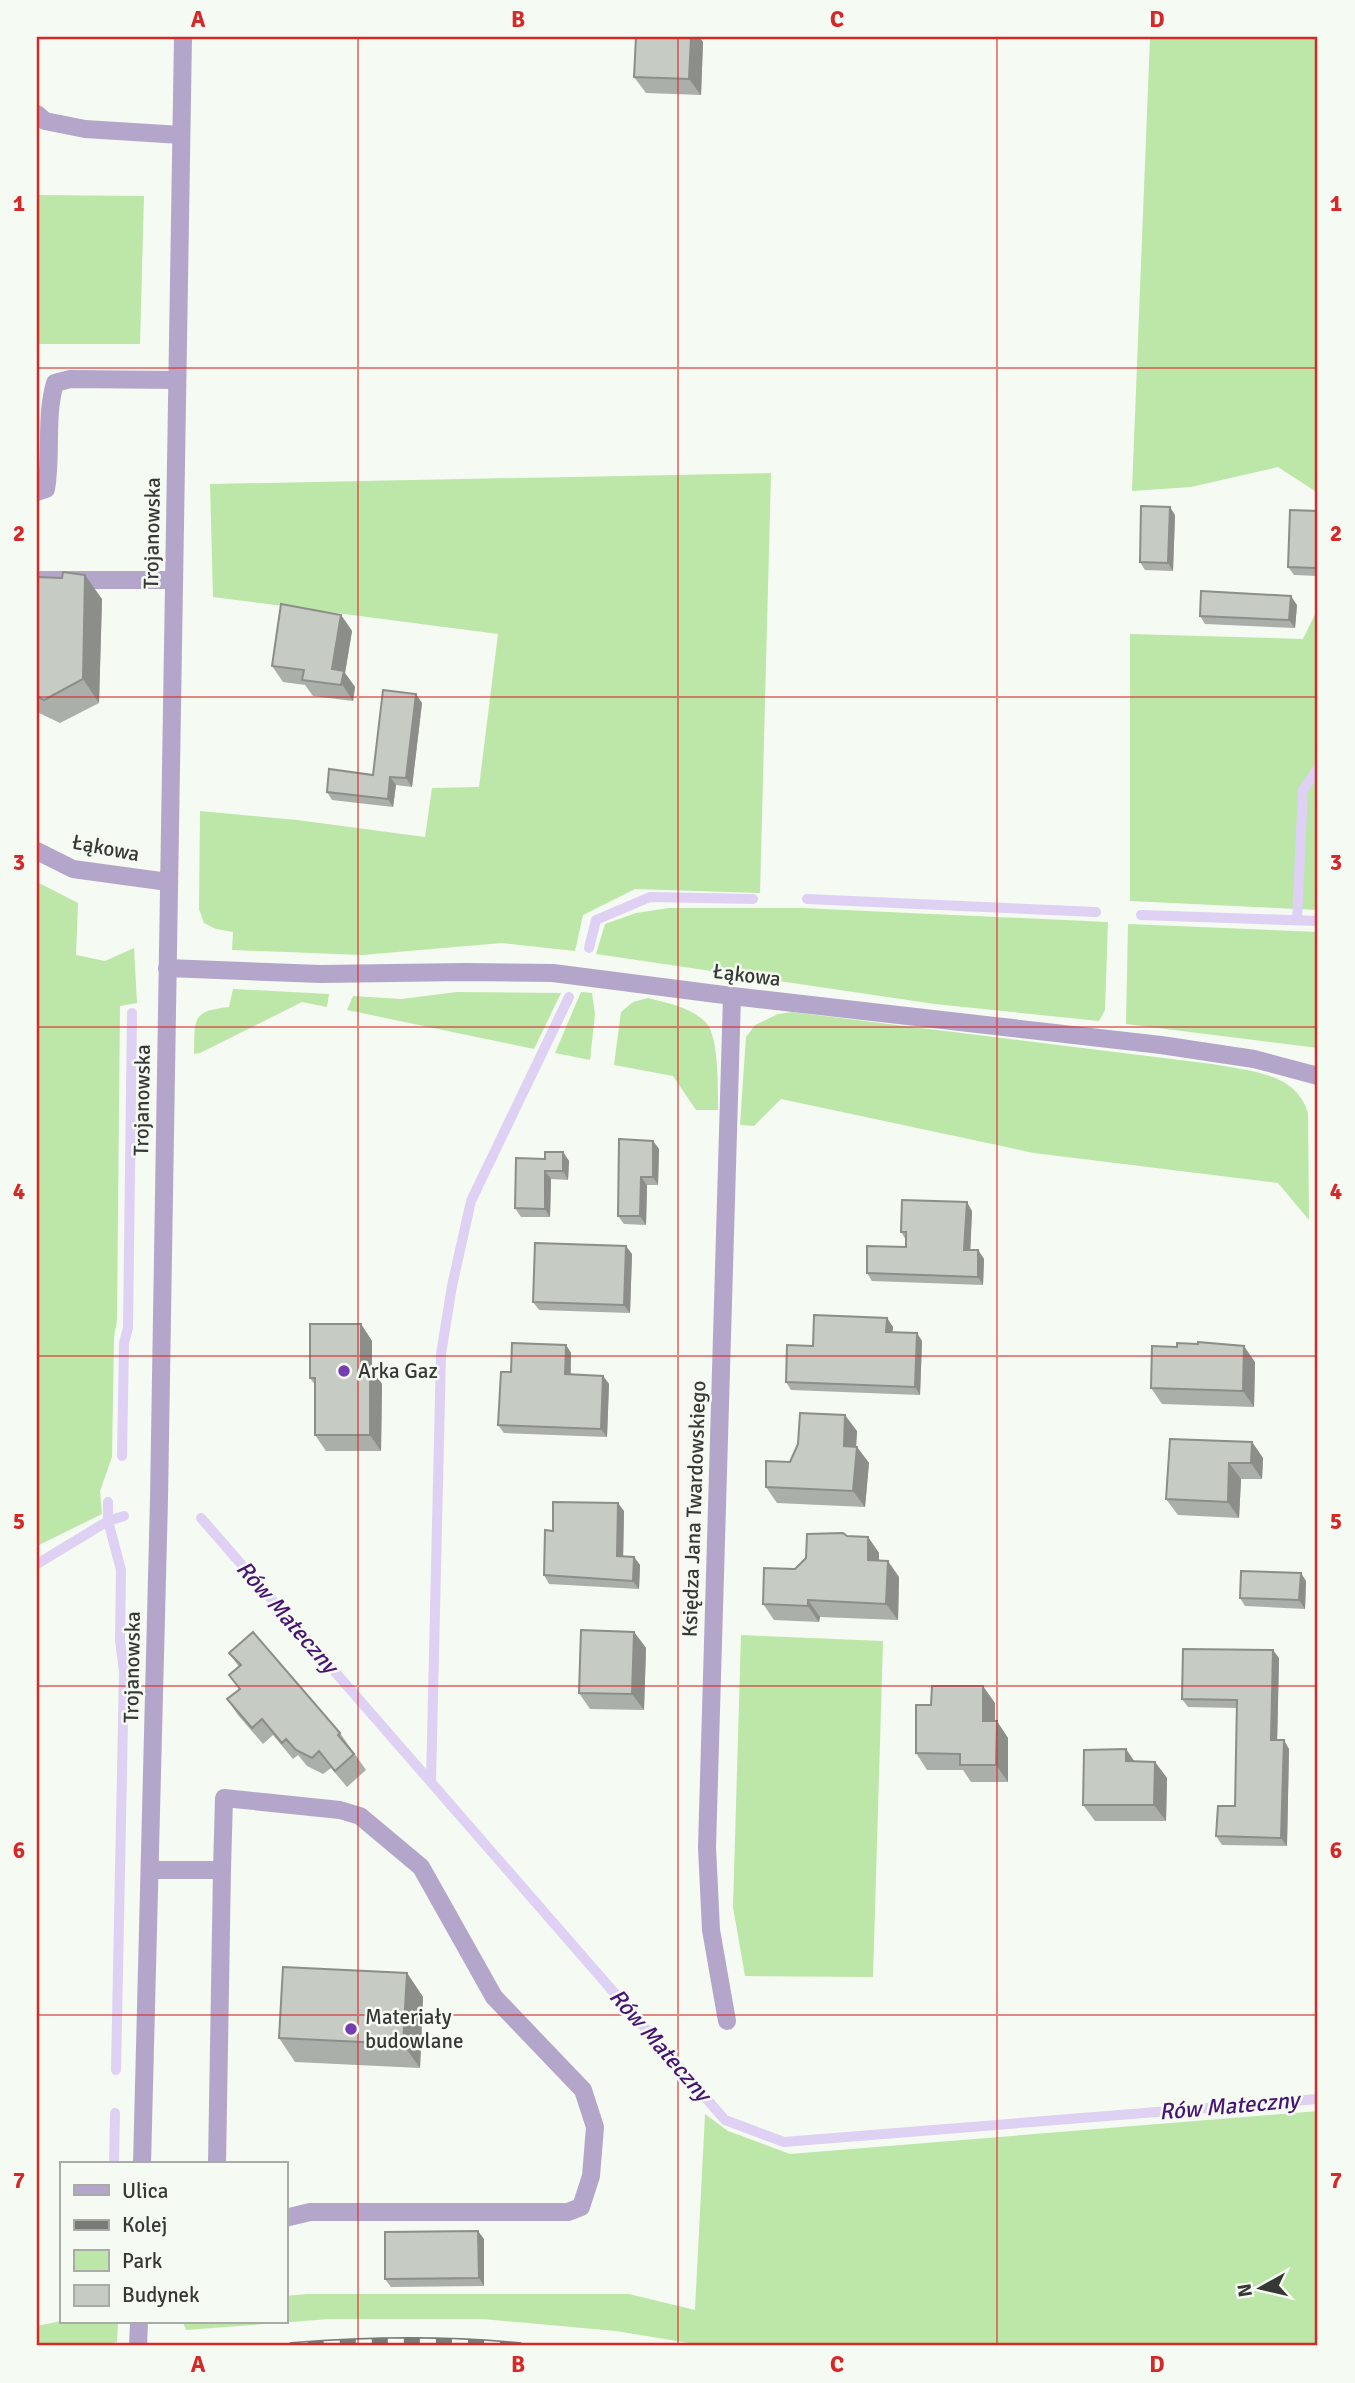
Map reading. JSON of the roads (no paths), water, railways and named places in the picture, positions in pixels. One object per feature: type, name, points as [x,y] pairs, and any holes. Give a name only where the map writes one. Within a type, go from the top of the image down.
[{"type":"street","name":"Trojanowska","points":[[142,2162],[159,1485],[183,37]]},
{"type":"street","points":[[37,114],[46,121],[85,129],[181,135]]},
{"type":"street","points":[[37,492],[46,489],[50,400],[55,383],[70,379],[177,380]]},
{"type":"street","points":[[37,580],[174,580]]},
{"type":"street","name":"Łąkowa","points":[[37,851],[73,869],[168,882]]},
{"type":"street","name":"Łąkowa","points":[[167,968],[321,974],[553,973],[1161,1045],[1254,1059],[1318,1081]]},
{"type":"street","name":"Księdza Jana Twardowskiego","points":[[726,2021],[710,1930],[707,1847],[732,996]]},
{"type":"street","points":[[217,2162],[224,1798],[340,1810],[360,1816],[421,1867],[494,1997],[583,2090],[595,2127],[591,2176],[581,2207],[568,2212],[310,2212],[287,2218]]},
{"type":"street","points":[[150,1870],[222,1870]]},
{"type":"street","points":[[138,2346],[139,2324]]},
{"type":"waterway","points":[[1297,920],[1303,790],[1318,768]]},
{"type":"waterway","points":[[589,948],[596,920],[650,897],[753,899]]},
{"type":"waterway","points":[[807,899],[1096,912]]},
{"type":"waterway","points":[[1141,915],[1318,921]]},
{"type":"waterway","points":[[431,1782],[441,1354],[452,1286],[471,1201],[569,997]]},
{"type":"waterway","points":[[122,1456],[124,1343],[128,1328],[132,1013]]},
{"type":"waterway","points":[[108,1502],[108,1521],[121,1570],[120,1640],[124,1672],[116,2070]]},
{"type":"waterway","name":"Rów Mateczny","points":[[37,1564],[108,1521],[124,1516]]},
{"type":"waterway","name":"Rów Mateczny","points":[[201,1518],[725,2120],[784,2142],[1318,2099]]},
{"type":"waterway","points":[[114,2162],[115,2113]]},
{"type":"railway","points":[[292,2346],[406,2341],[519,2346]]},
{"type":"place","name":"Arka Gaz","points":[[344,1371]]},
{"type":"place","name":"Materiały budowlane","points":[[351,2029]]}]
